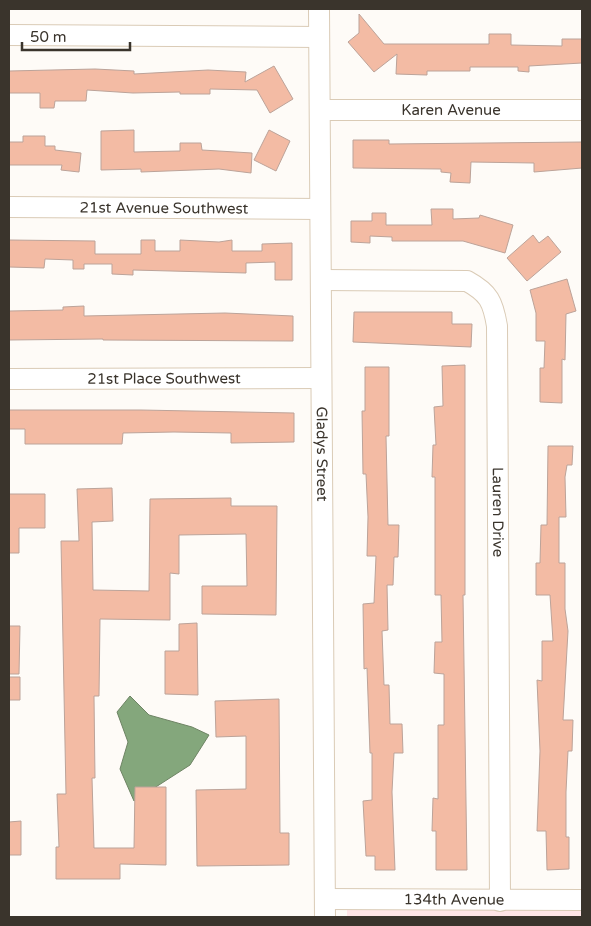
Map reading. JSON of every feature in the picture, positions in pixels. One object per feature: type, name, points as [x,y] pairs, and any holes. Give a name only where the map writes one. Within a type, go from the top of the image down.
[{"type":"street","name":"Gladys Street","points":[[319,9],[325,908]]},
{"type":"street","points":[[9,35],[319,37]]},
{"type":"street","name":"Karen Avenue","points":[[320,110],[582,110]]},
{"type":"street","name":"21st Avenue Southwest","points":[[9,207],[320,209]]},
{"type":"street","name":"Lauren Drive","points":[[322,280],[467,281],[482,289],[493,305],[498,326],[500,901]]},
{"type":"street","name":"21st Place Southwest","points":[[9,379],[320,378]]},
{"type":"street","name":"134th Avenue","points":[[325,908],[467,909],[500,901],[582,900]]},
{"type":"shaded area","points":[[130,696],[149,715],[192,727],[209,735],[190,765],[134,801],[120,769],[128,742],[117,712]]},
{"type":"shaded area","points":[[582,908],[582,917],[347,917],[347,909]]},
{"type":"building","points":[[359,14],[384,44],[489,44],[489,34],[511,34],[511,45],[562,46],[562,39],[582,39],[582,63],[529,66],[529,72],[518,71],[518,67],[470,67],[470,71],[427,71],[427,75],[396,74],[397,54],[374,72],[348,42],[359,33]]},
{"type":"building","points":[[274,66],[293,99],[270,113],[257,90],[210,89],[210,94],[180,94],[180,92],[133,93],[87,90],[86,101],[55,101],[54,108],[40,108],[40,93],[9,93],[9,71],[95,69],[134,71],[134,74],[208,70],[246,72],[245,82]]},
{"type":"building","points":[[134,130],[134,152],[180,151],[180,143],[201,143],[202,150],[252,153],[251,173],[219,169],[141,172],[141,169],[101,170],[101,131]]},
{"type":"building","points":[[269,130],[290,141],[276,171],[254,160]]},
{"type":"building","points":[[23,136],[45,136],[45,146],[55,146],[55,150],[81,153],[79,172],[61,170],[62,165],[9,165],[9,142],[23,142]]},
{"type":"building","points":[[353,140],[389,140],[389,144],[582,142],[582,168],[534,172],[534,163],[471,162],[470,183],[450,182],[451,173],[441,172],[441,169],[353,168]]},
{"type":"building","points":[[431,209],[453,209],[453,219],[479,218],[480,215],[513,225],[505,253],[463,241],[392,241],[392,237],[370,236],[370,243],[351,242],[351,221],[372,221],[372,213],[386,213],[386,225],[432,225]]},
{"type":"building","points":[[533,235],[539,243],[548,236],[561,252],[527,281],[507,258]]},
{"type":"building","points":[[9,240],[95,241],[95,254],[141,254],[141,240],[155,240],[155,251],[180,251],[180,240],[219,242],[232,240],[232,251],[262,251],[262,244],[292,243],[292,280],[275,280],[275,262],[246,263],[246,273],[133,270],[133,275],[112,274],[112,264],[84,264],[84,269],[73,269],[73,260],[45,259],[44,268],[9,267]]},
{"type":"building","points":[[567,279],[576,311],[566,314],[565,360],[562,359],[562,403],[540,402],[540,368],[544,368],[545,341],[536,341],[536,313],[530,290]]},
{"type":"building","points":[[84,306],[84,316],[225,313],[293,316],[293,341],[9,340],[9,311],[63,310],[63,307]]},
{"type":"building","points":[[354,312],[452,312],[452,324],[472,324],[471,347],[353,342]]},
{"type":"building","points":[[465,365],[465,595],[463,595],[467,870],[436,870],[436,831],[432,831],[433,798],[438,799],[438,725],[444,725],[444,674],[434,673],[435,642],[442,642],[441,595],[435,595],[435,477],[432,477],[433,445],[436,445],[434,407],[443,406],[442,366]]},
{"type":"building","points":[[365,367],[389,367],[389,436],[386,436],[388,525],[399,525],[398,557],[394,557],[393,585],[387,585],[388,630],[382,631],[384,685],[389,685],[390,724],[402,724],[403,753],[394,753],[392,792],[395,870],[375,870],[375,856],[366,856],[363,801],[372,800],[372,753],[370,753],[367,668],[364,669],[363,604],[374,603],[376,556],[367,556],[368,517],[366,474],[363,474],[362,411],[365,411]]},
{"type":"building","points":[[9,410],[294,413],[294,442],[231,443],[231,433],[174,432],[123,433],[122,444],[25,444],[25,429],[9,429]]},
{"type":"building","points":[[548,446],[573,446],[572,465],[567,465],[565,477],[566,517],[559,517],[559,563],[565,563],[565,609],[568,631],[563,720],[573,720],[572,751],[568,751],[566,792],[566,837],[569,837],[569,869],[547,870],[546,831],[537,831],[540,751],[537,680],[542,681],[542,641],[553,641],[550,595],[536,595],[536,563],[540,563],[541,525],[547,525]]},
{"type":"building","points":[[112,488],[113,521],[92,522],[93,590],[149,591],[150,499],[231,498],[231,506],[277,506],[276,615],[202,614],[202,586],[247,586],[246,534],[179,535],[179,574],[170,573],[170,620],[100,619],[99,696],[94,696],[95,778],[92,778],[94,848],[134,848],[135,787],[166,787],[166,865],[120,864],[120,879],[56,879],[56,847],[59,847],[57,794],[66,794],[61,541],[79,541],[77,489]]},
{"type":"building","points":[[9,494],[45,494],[45,528],[19,528],[19,553],[9,553]]},
{"type":"building","points":[[197,623],[198,695],[165,694],[165,651],[179,651],[179,624]]},
{"type":"building","points":[[9,626],[20,626],[19,674],[9,674]]},
{"type":"building","points":[[9,677],[20,677],[20,700],[9,700]]},
{"type":"building","points":[[279,699],[280,833],[289,833],[289,865],[197,866],[196,790],[246,789],[246,736],[216,737],[215,701]]},
{"type":"building","points":[[21,821],[21,855],[9,855],[9,822]]}]
